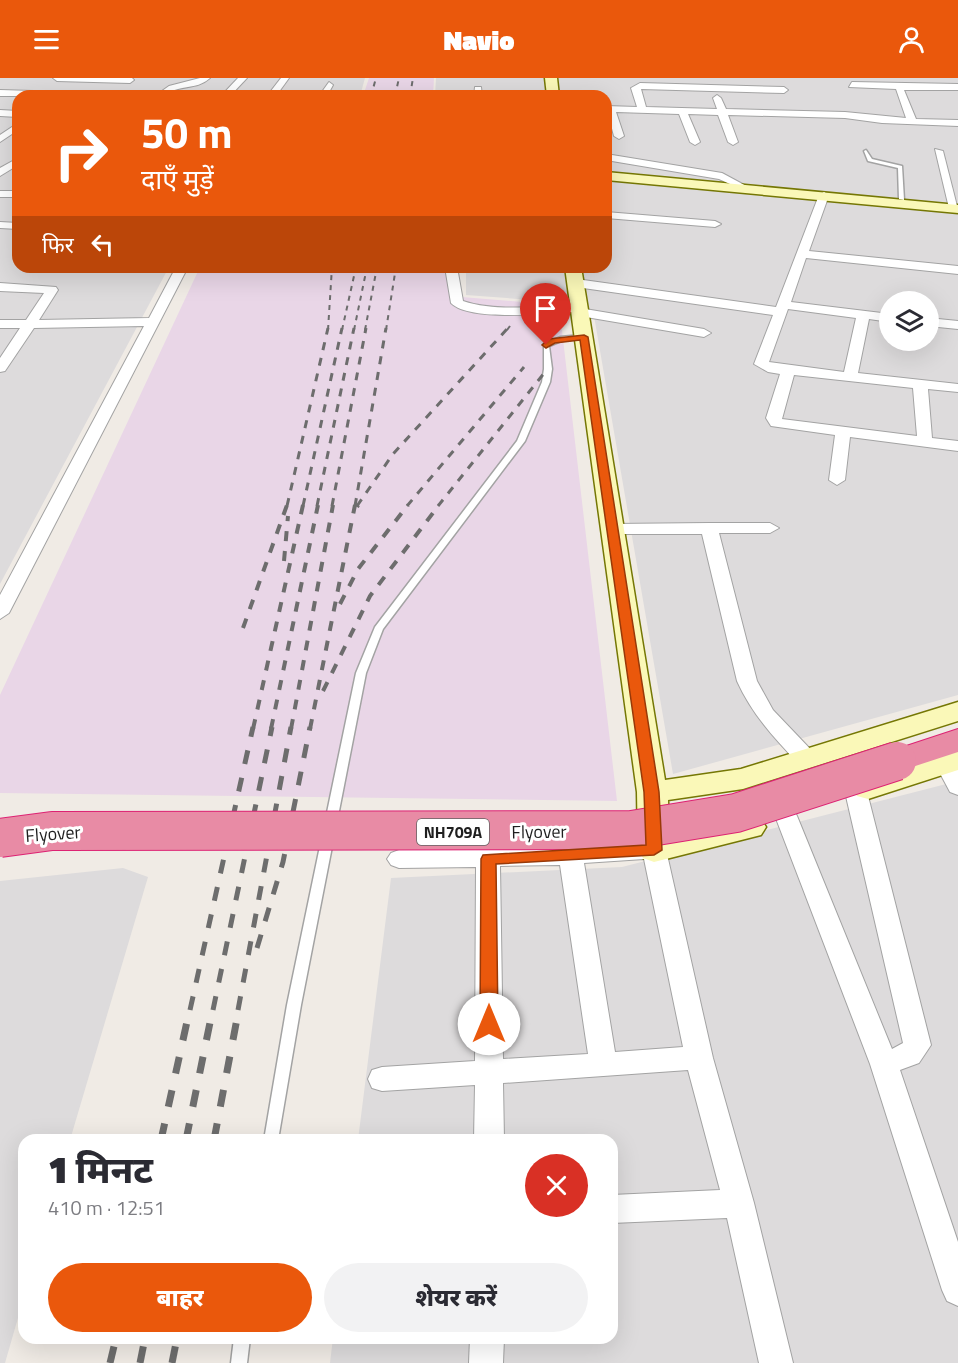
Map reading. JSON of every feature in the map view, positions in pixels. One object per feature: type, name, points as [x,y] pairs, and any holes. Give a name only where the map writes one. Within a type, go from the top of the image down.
[{"type":"highway","name":"Flyover","points":[[0,838],[52,831],[632,830],[736,813],[955,763]]},
{"type":"street","points":[[57,78],[131,79]]},
{"type":"street","points":[[70,90],[86,78]]},
{"type":"street","points":[[165,90],[168,87],[198,84],[206,78]]},
{"type":"street","points":[[231,90],[243,78]]},
{"type":"street","points":[[276,90],[285,78]]},
{"type":"street","points":[[783,78],[786,112],[790,127]]},
{"type":"street","points":[[117,90],[131,79]]},
{"type":"street","points":[[18,90],[31,83]]},
{"type":"street","points":[[326,90],[329,85]]},
{"type":"street","points":[[642,110],[636,87],[784,90]]},
{"type":"street","points":[[612,109],[786,112],[899,87],[958,87]]},
{"type":"street","points":[[899,87],[912,121]]},
{"type":"street","points":[[715,88],[719,110],[733,142]]},
{"type":"street","points":[[0,103],[9,95]]},
{"type":"street","points":[[852,96],[873,119],[958,123]]},
{"type":"street","points":[[682,110],[695,142]]},
{"type":"street","points":[[612,116],[619,136]]},
{"type":"street","points":[[614,119],[687,121]]},
{"type":"street","points":[[0,139],[9,133]]},
{"type":"street","points":[[938,151],[956,206]]},
{"type":"street","points":[[612,158],[722,176],[736,181],[743,187]]},
{"type":"street","points":[[612,176],[902,199],[956,206]]},
{"type":"street","points":[[808,192],[956,206]]},
{"type":"street","points":[[824,195],[774,336],[760,361],[766,367],[958,388]]},
{"type":"street","points":[[612,215],[715,224]]},
{"type":"street","points":[[802,254],[958,270]]},
{"type":"street","points":[[0,613],[9,580],[154,322],[179,273]]},
{"type":"street","points":[[452,273],[458,303],[462,306],[482,309],[580,310],[704,333]]},
{"type":"street","points":[[776,1363],[739,1203],[699,1058],[654,850],[651,792],[575,275],[783,309],[879,317]]},
{"type":"street","points":[[0,287],[52,290],[0,368]]},
{"type":"street","points":[[850,377],[862,315]]},
{"type":"street","points":[[0,324],[154,322]]},
{"type":"street","points":[[939,323],[958,325]]},
{"type":"street","points":[[788,370],[774,418],[776,423],[958,446]]},
{"type":"street","points":[[920,385],[925,442]]},
{"type":"street","points":[[837,480],[843,433]]},
{"type":"street","points":[[709,528],[747,681],[755,700],[764,715],[807,759]]},
{"type":"street","points":[[612,529],[770,528]]},
{"type":"street","points":[[651,792],[743,779],[958,711]]},
{"type":"street","points":[[399,859],[488,859],[654,850],[754,826],[856,792],[955,763]]},
{"type":"street","points":[[856,792],[917,1045],[914,1050],[884,1064]]},
{"type":"street","points":[[786,816],[949,1235],[958,1290]]},
{"type":"street","points":[[571,856],[603,1064]]},
{"type":"street","points":[[488,859],[489,1134]]},
{"type":"street","points":[[382,1079],[699,1058]]},
{"type":"street","points":[[618,1209],[739,1203]]},
{"type":"street","points":[[486,1363],[487,1344]]},
{"type":"lane","points":[[866,151],[870,160],[900,167],[902,199]]},
{"type":"lane","points":[[271,1134],[296,994],[361,673],[369,648],[378,629],[520,441],[546,382],[548,369],[546,345],[552,341],[584,337]]},
{"type":"lane","points":[[239,1363],[241,1344]]},
{"type":"shaded area","points":[[0,78],[365,78],[362,90],[12,90],[12,273],[166,273],[0,584]]},
{"type":"shaded area","points":[[369,78],[434,78],[433,90],[365,90]]},
{"type":"shaded area","points":[[436,78],[958,78],[958,695],[673,774],[593,310],[559,302],[466,295],[466,273],[612,273],[612,90],[435,90]]},
{"type":"shaded area","points":[[197,273],[459,273],[462,297],[559,305],[617,801],[0,793],[0,695]]},
{"type":"shaded area","points":[[958,781],[958,1363],[330,1363],[332,1344],[618,1344],[618,1134],[359,1134],[391,878],[622,867]]},
{"type":"shaded area","points":[[123,868],[148,877],[72,1134],[18,1134],[18,1318],[5,1363],[0,1363],[0,881]]},
{"type":"railway","points":[[373,90],[376,78]]},
{"type":"railway","points":[[396,90],[399,78]]},
{"type":"railway","points":[[411,90],[413,78]]},
{"type":"railway","points":[[328,330],[332,273]]},
{"type":"railway","points":[[342,330],[355,273]]},
{"type":"railway","points":[[354,330],[366,273]]},
{"type":"railway","points":[[365,330],[376,273]]},
{"type":"railway","points":[[386,330],[395,273]]},
{"type":"railway","points":[[507,330],[510,326]]},
{"type":"railway","points":[[287,506],[328,328]]},
{"type":"railway","points":[[303,506],[342,328]]},
{"type":"railway","points":[[317,506],[354,328]]},
{"type":"railway","points":[[332,506],[366,328]]},
{"type":"railway","points":[[355,506],[386,328]]},
{"type":"railway","points":[[357,506],[393,454],[508,328]]},
{"type":"railway","points":[[407,506],[524,367]]},
{"type":"railway","points":[[438,506],[545,372]]},
{"type":"railway","points":[[243,628],[287,505]]},
{"type":"railway","points":[[253,729],[303,505]]},
{"type":"railway","points":[[271,729],[318,505]]},
{"type":"railway","points":[[291,729],[333,505]]},
{"type":"railway","points":[[310,729],[355,505]]},
{"type":"railway","points":[[340,604],[358,569],[408,505]]},
{"type":"railway","points":[[323,691],[370,596],[439,505]]},
{"type":"railway","points":[[284,561],[288,516]]},
{"type":"railway","points":[[190,1010],[253,727]]},
{"type":"railway","points":[[213,1010],[272,727]]},
{"type":"railway","points":[[238,1010],[291,727]]},
{"type":"railway","points":[[257,948],[283,862],[310,727]]},
{"type":"railway","points":[[162,1134],[190,1008]]},
{"type":"railway","points":[[187,1134],[213,1008]]},
{"type":"railway","points":[[215,1134],[239,1008]]},
{"type":"railway","points":[[110,1363],[115,1344]]},
{"type":"railway","points":[[140,1363],[144,1344]]},
{"type":"railway","points":[[172,1363],[176,1344]]},
{"type":"route","points":[[489,1024],[488,859],[654,850],[651,792],[584,337],[560,339],[546,345]]}]
